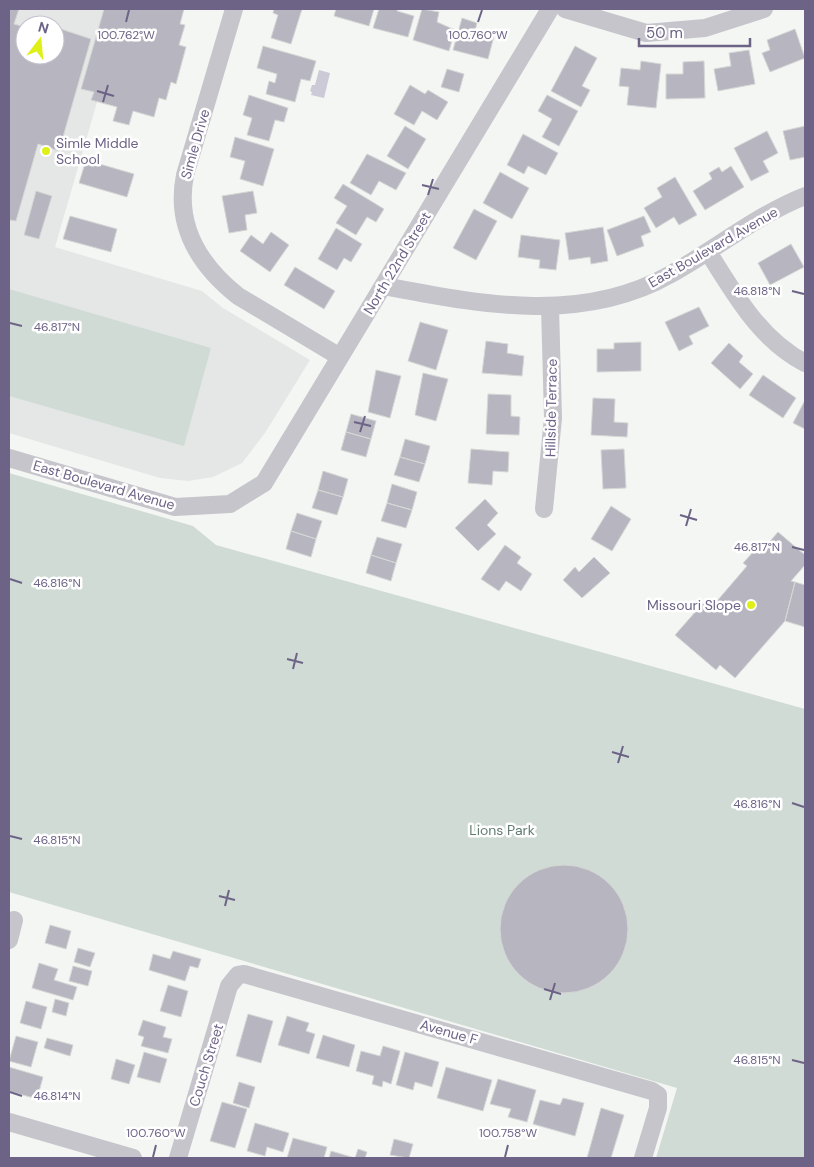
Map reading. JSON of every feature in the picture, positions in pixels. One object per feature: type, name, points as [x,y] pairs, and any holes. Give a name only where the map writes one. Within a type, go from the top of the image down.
[{"type":"street","name":"Simle Drive","points":[[234,9],[185,175],[182,200],[190,237],[202,262],[224,285],[238,296],[340,356]]},
{"type":"street","name":"North 22nd Street","points":[[230,504],[264,483],[550,9]]},
{"type":"street","points":[[565,9],[646,33],[705,28],[764,9]]},
{"type":"street","name":"East Boulevard Avenue","points":[[384,286],[503,304],[550,307],[593,303],[626,294],[671,274],[777,209],[805,196]]},
{"type":"street","points":[[708,252],[751,318],[782,348],[805,363]]},
{"type":"street","name":"Hillside Terrace","points":[[544,509],[553,418],[550,307]]},
{"type":"street","name":"East Boulevard Avenue","points":[[9,458],[175,507],[230,504]]},
{"type":"street","points":[[9,940],[14,920]]},
{"type":"street","name":"Avenue F","points":[[238,975],[252,975],[646,1089],[658,1095],[658,1108],[643,1158]]},
{"type":"street","name":"Couch Street","points":[[178,1158],[229,986],[238,975]]},
{"type":"street","points":[[9,1122],[133,1158]]},
{"type":"shaded area","name":"Simle Middle School","points":[[9,9],[124,9],[55,247],[202,291],[223,308],[310,360],[265,433],[242,463],[213,477],[188,481],[160,478],[9,433]]},
{"type":"shaded area","points":[[319,70],[330,73],[324,98],[311,95],[312,92],[310,91],[312,85],[315,85]]},
{"type":"green space","points":[[9,289],[211,348],[184,446],[9,396]]},
{"type":"green space","name":"Lions Park","points":[[9,473],[193,526],[216,545],[805,709],[805,1158],[656,1158],[677,1088],[9,892]]},
{"type":"building","points":[[9,9],[19,9],[17,15],[15,15],[14,24],[15,65],[65,65],[65,30],[91,39],[59,151],[38,144],[16,221],[10,220],[9,224]]},
{"type":"building","points":[[104,9],[184,9],[180,24],[185,25],[179,45],[186,47],[176,84],[171,82],[166,100],[159,98],[154,117],[133,111],[129,125],[113,121],[117,107],[91,100],[94,92],[81,89]]},
{"type":"building","points":[[274,9],[302,9],[291,44],[271,38],[278,15],[273,13]]},
{"type":"building","points":[[336,9],[374,9],[369,26],[334,16]]},
{"type":"building","points":[[379,9],[398,9],[397,11],[414,16],[408,37],[373,28]]},
{"type":"building","points":[[422,9],[439,12],[437,22],[455,30],[449,51],[413,40]]},
{"type":"building","points":[[462,18],[477,23],[475,31],[494,36],[488,59],[453,50]]},
{"type":"building","points":[[795,29],[805,58],[770,72],[762,53],[770,50],[767,40]]},
{"type":"building","points":[[263,46],[316,61],[310,81],[301,79],[295,102],[266,94],[269,81],[275,83],[277,74],[257,68]]},
{"type":"building","points":[[575,46],[597,58],[582,86],[590,90],[581,107],[551,91]]},
{"type":"building","points":[[749,50],[755,84],[718,91],[714,69],[731,66],[729,53]]},
{"type":"building","points":[[641,61],[661,64],[656,108],[627,105],[629,87],[619,86],[621,68],[640,70]]},
{"type":"building","points":[[704,61],[705,98],[666,99],[666,74],[683,74],[683,62]]},
{"type":"building","points":[[447,69],[464,74],[459,92],[441,87]]},
{"type":"building","points":[[410,85],[425,94],[428,90],[448,102],[437,120],[422,111],[414,125],[394,114]]},
{"type":"building","points":[[249,95],[288,108],[284,122],[275,120],[269,141],[247,135],[252,118],[243,115]]},
{"type":"building","points":[[547,95],[578,111],[559,146],[542,137],[552,119],[538,111]]},
{"type":"building","points":[[405,126],[426,139],[408,169],[387,156]]},
{"type":"building","points":[[805,126],[805,157],[790,160],[783,131]]},
{"type":"building","points":[[767,131],[778,153],[763,161],[769,172],[751,181],[734,148]]},
{"type":"building","points":[[523,134],[558,153],[546,175],[528,166],[524,174],[507,165]]},
{"type":"building","points":[[235,137],[274,149],[263,186],[240,179],[245,161],[230,157]]},
{"type":"building","points":[[367,154],[406,173],[396,190],[379,181],[371,195],[350,183]]},
{"type":"building","points":[[86,160],[134,174],[127,197],[79,183]]},
{"type":"building","points":[[731,166],[744,187],[705,210],[693,191],[712,179],[709,173],[719,167],[722,172]]},
{"type":"building","points":[[500,172],[529,188],[512,219],[483,203]]},
{"type":"building","points":[[675,177],[697,215],[679,225],[674,217],[656,228],[644,208],[662,197],[657,188]]},
{"type":"building","points":[[343,184],[384,209],[376,222],[367,217],[356,235],[336,223],[347,206],[334,198]]},
{"type":"building","points":[[36,191],[52,196],[39,239],[24,235]]},
{"type":"building","points":[[253,191],[257,213],[245,215],[247,230],[229,233],[222,196]]},
{"type":"building","points":[[474,209],[497,221],[476,260],[453,248]]},
{"type":"building","points":[[70,216],[117,229],[111,252],[63,239]]},
{"type":"building","points":[[644,216],[651,232],[641,236],[644,246],[617,256],[607,230]]},
{"type":"building","points":[[603,227],[608,261],[591,264],[590,257],[569,260],[565,233]]},
{"type":"building","points":[[336,228],[362,244],[351,262],[344,258],[337,270],[318,259]]},
{"type":"building","points":[[271,232],[289,245],[270,272],[240,251],[251,235],[263,244]]},
{"type":"building","points":[[521,235],[560,240],[556,270],[539,268],[540,260],[518,257]]},
{"type":"building","points":[[791,244],[804,267],[770,285],[758,263]]},
{"type":"building","points":[[295,267],[335,291],[324,309],[284,285]]},
{"type":"building","points":[[699,307],[709,326],[689,336],[693,344],[679,351],[665,322]]},
{"type":"building","points":[[420,322],[448,330],[436,370],[408,361]]},
{"type":"building","points":[[486,341],[508,344],[507,353],[524,356],[522,376],[482,373]]},
{"type":"building","points":[[641,342],[641,371],[597,372],[597,349],[614,349],[614,343]]},
{"type":"building","points":[[729,343],[743,356],[739,362],[753,374],[740,389],[711,363]]},
{"type":"building","points":[[376,370],[401,376],[390,418],[368,412]]},
{"type":"building","points":[[423,373],[448,379],[436,421],[415,415]]},
{"type":"building","points":[[763,375],[796,398],[783,418],[749,395]]},
{"type":"building","points":[[488,394],[511,395],[511,416],[520,417],[519,435],[486,434]]},
{"type":"building","points":[[593,398],[615,399],[614,422],[628,423],[627,437],[591,435]]},
{"type":"building","points":[[805,403],[805,429],[793,423]]},
{"type":"building","points":[[351,414],[376,421],[371,439],[346,432]]},
{"type":"building","points":[[346,432],[371,439],[366,457],[341,450]]},
{"type":"building","points":[[405,439],[430,446],[425,464],[400,457]]},
{"type":"building","points":[[471,449],[509,452],[508,472],[493,471],[492,485],[468,483]]},
{"type":"building","points":[[624,449],[626,488],[603,489],[601,450]]},
{"type":"building","points":[[400,457],[425,464],[419,482],[394,475]]},
{"type":"building","points":[[323,471],[348,479],[343,497],[318,490]]},
{"type":"building","points":[[392,484],[417,492],[412,510],[387,503]]},
{"type":"building","points":[[318,490],[343,497],[337,515],[312,508]]},
{"type":"building","points":[[485,499],[498,513],[487,525],[496,534],[478,551],[455,528]]},
{"type":"building","points":[[387,503],[412,510],[406,528],[381,521]]},
{"type":"building","points":[[611,506],[631,519],[612,551],[591,539]]},
{"type":"building","points":[[297,513],[322,521],[316,539],[291,531]]},
{"type":"building","points":[[291,531],[316,539],[311,557],[286,549]]},
{"type":"building","name":"Missouri Slope","points":[[778,532],[805,555],[805,565],[791,581],[795,582],[785,621],[735,678],[720,665],[716,670],[675,635],[704,602],[711,608],[747,566],[743,563],[755,550],[759,554]]},
{"type":"building","points":[[377,537],[402,544],[396,563],[371,555]]},
{"type":"building","points":[[505,545],[521,557],[517,563],[532,574],[521,591],[506,581],[499,591],[481,579]]},
{"type":"building","points":[[371,555],[396,563],[391,581],[366,573]]},
{"type":"building","points":[[594,557],[610,573],[582,598],[563,580],[575,567],[579,572]]},
{"type":"building","points":[[795,582],[805,585],[805,627],[785,621]]},
{"type":"building","points":[[564,865],[588,870],[600,876],[609,884],[617,893],[623,905],[628,929],[623,953],[617,965],[609,974],[600,982],[588,988],[564,993],[540,988],[528,982],[519,974],[511,965],[505,953],[500,929],[505,905],[511,893],[519,884],[528,876],[540,870]]},
{"type":"building","points":[[50,925],[71,931],[66,949],[45,943]]},
{"type":"building","points":[[78,948],[95,953],[90,967],[74,962]]},
{"type":"building","points":[[173,951],[201,959],[198,968],[190,966],[185,981],[149,970],[153,954],[170,959]]},
{"type":"building","points":[[39,963],[58,969],[54,980],[77,987],[73,1000],[32,988]]},
{"type":"building","points":[[73,966],[92,971],[88,986],[69,981]]},
{"type":"building","points":[[168,985],[188,991],[181,1017],[160,1011]]},
{"type":"building","points":[[55,999],[69,1003],[66,1016],[52,1012]]},
{"type":"building","points":[[26,1001],[47,1007],[41,1029],[20,1023]]},
{"type":"building","points":[[248,1014],[273,1021],[261,1063],[236,1056]]},
{"type":"building","points":[[287,1016],[309,1023],[306,1031],[315,1034],[309,1054],[278,1045]]},
{"type":"building","points":[[143,1020],[166,1027],[163,1037],[172,1039],[168,1053],[141,1046],[144,1037],[138,1035]]},
{"type":"building","points":[[323,1035],[355,1045],[349,1067],[316,1058]]},
{"type":"building","points":[[16,1036],[38,1042],[31,1067],[9,1061]]},
{"type":"building","points":[[47,1038],[73,1045],[70,1056],[44,1048]]},
{"type":"building","points":[[383,1046],[400,1051],[391,1084],[383,1081],[382,1087],[372,1084],[374,1076],[356,1071],[361,1051],[380,1056]]},
{"type":"building","points":[[144,1052],[167,1059],[160,1083],[137,1077]]},
{"type":"building","points":[[405,1052],[439,1062],[432,1087],[415,1082],[413,1090],[396,1085]]},
{"type":"building","points":[[116,1059],[135,1065],[129,1084],[111,1079]]},
{"type":"building","points":[[9,1067],[43,1077],[37,1099],[9,1091]]},
{"type":"building","points":[[446,1067],[492,1080],[483,1111],[437,1098]]},
{"type":"building","points":[[498,1079],[536,1090],[527,1122],[508,1117],[511,1109],[490,1104]]},
{"type":"building","points":[[239,1082],[255,1087],[249,1108],[233,1103]]},
{"type":"building","points":[[563,1098],[584,1103],[575,1136],[533,1124],[540,1100],[560,1105]]},
{"type":"building","points":[[222,1102],[247,1109],[235,1148],[210,1141]]},
{"type":"building","points":[[601,1108],[624,1115],[611,1158],[587,1158]]},
{"type":"building","points":[[255,1123],[289,1133],[283,1152],[267,1147],[265,1156],[247,1151]]},
{"type":"building","points":[[293,1138],[327,1147],[324,1158],[287,1158]]},
{"type":"building","points":[[394,1139],[413,1144],[409,1158],[390,1155]]},
{"type":"building","points":[[358,1149],[367,1152],[365,1158],[355,1158]]},
{"type":"building","points":[[331,1151],[355,1158],[329,1158]]},
{"type":"place","name":"Simle Middle School","points":[[46,151]]},
{"type":"place","name":"Missouri Slope","points":[[751,605]]}]
